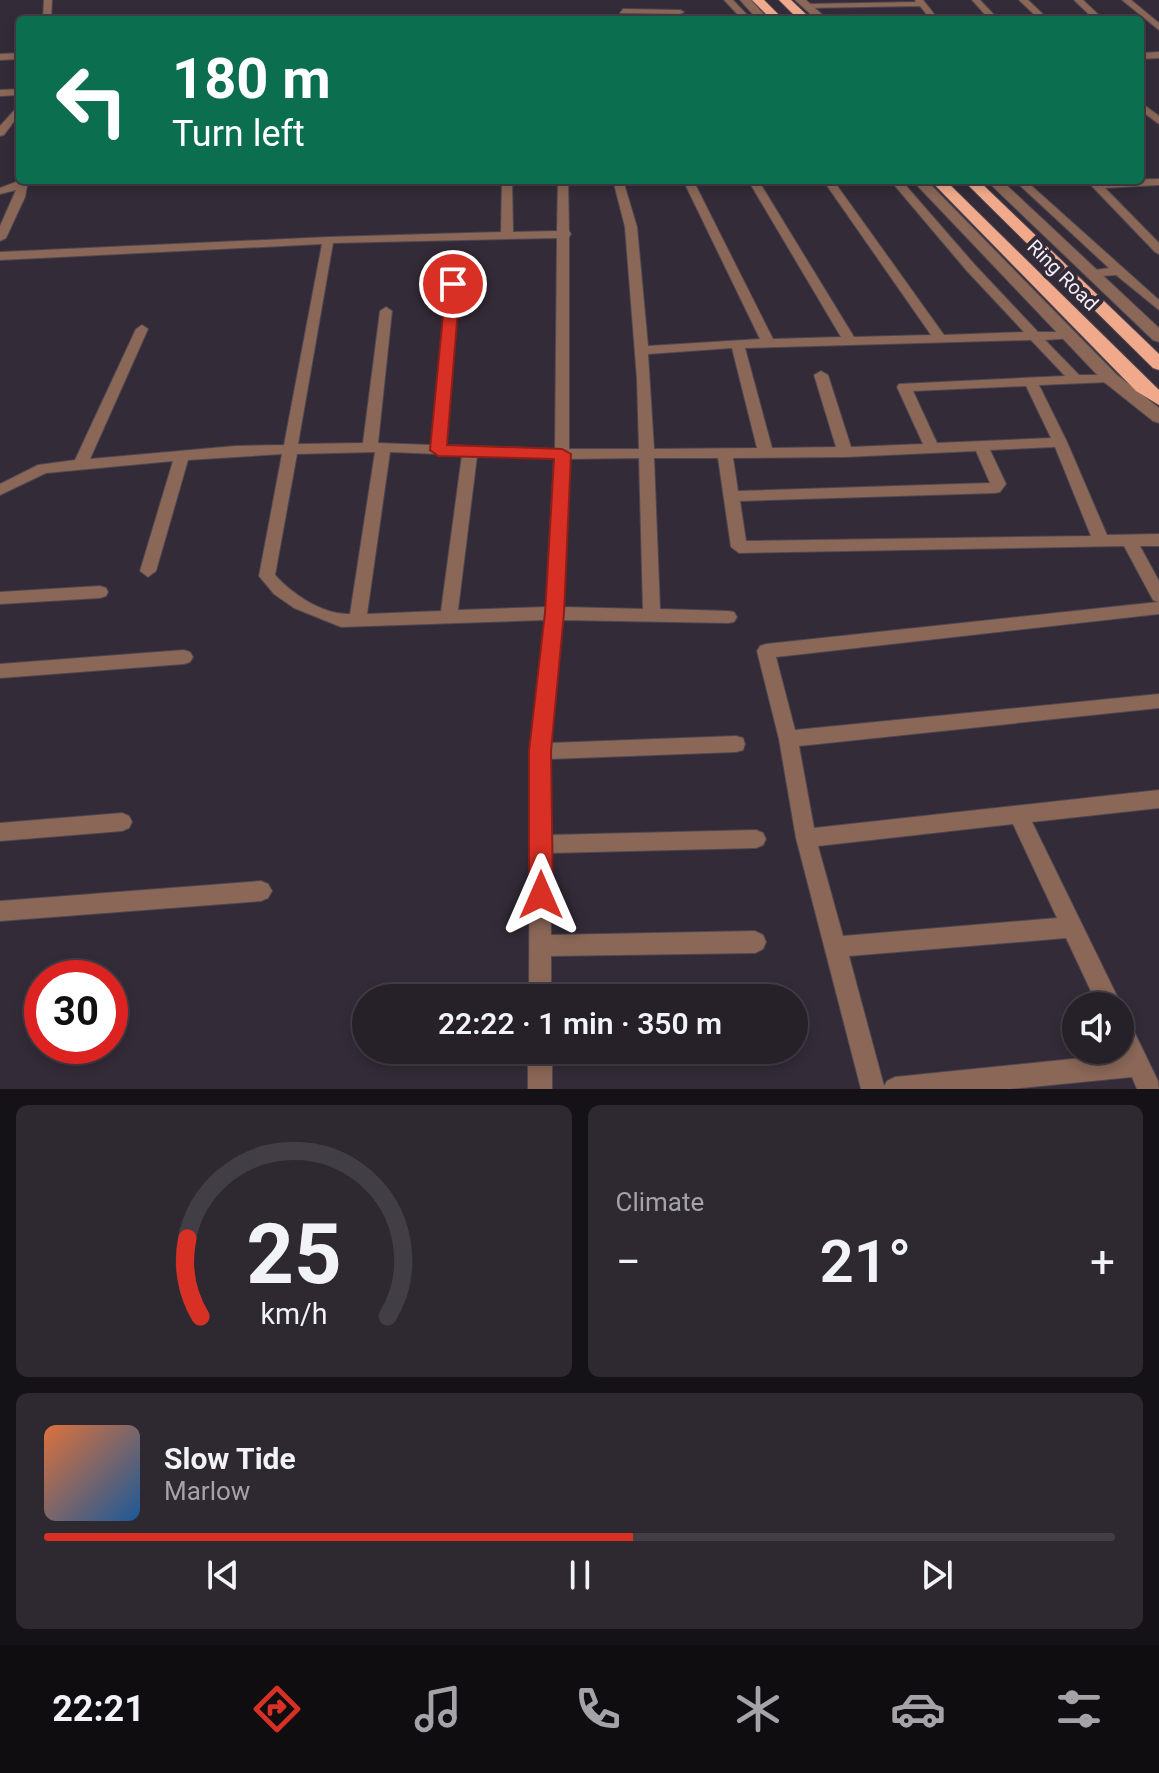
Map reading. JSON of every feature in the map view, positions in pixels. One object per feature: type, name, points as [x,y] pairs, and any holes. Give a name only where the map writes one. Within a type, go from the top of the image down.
[{"type":"highway","points":[[758,0],[774,16]]},
{"type":"highway","points":[[785,0],[802,16]]},
{"type":"highway","name":"Ring Road","points":[[941,184],[1143,387],[1159,399]]},
{"type":"highway","name":"Ring Road","points":[[974,184],[1159,364]]},
{"type":"street","points":[[622,16],[636,0]]},
{"type":"street","points":[[728,0],[744,16]]},
{"type":"street","points":[[745,0],[760,16]]},
{"type":"street","points":[[976,0],[991,16]]},
{"type":"street","points":[[1023,0],[1041,16]]},
{"type":"street","points":[[1078,0],[1096,16]]},
{"type":"street","points":[[1126,0],[1159,27]]},
{"type":"street","points":[[821,2],[837,16]]},
{"type":"street","points":[[804,3],[920,2]]},
{"type":"street","points":[[622,16],[678,7],[684,16]]},
{"type":"street","points":[[0,133],[16,112]]},
{"type":"street","points":[[0,191],[19,184]]},
{"type":"street","points":[[0,238],[20,197],[22,184]]},
{"type":"street","points":[[507,184],[507,235]]},
{"type":"street","points":[[540,984],[540,751],[554,613],[562,454],[563,184]]},
{"type":"street","points":[[621,184],[631,227],[642,350],[652,615]]},
{"type":"street","points":[[690,184],[768,343]]},
{"type":"street","points":[[755,184],[849,340]]},
{"type":"street","points":[[831,184],[939,337]]},
{"type":"street","points":[[898,184],[971,268],[1077,381]]},
{"type":"street","points":[[923,184],[1110,378],[1159,417]]},
{"type":"street","points":[[998,184],[1159,337]]},
{"type":"street","points":[[1023,184],[1159,306]]},
{"type":"street","points":[[1096,184],[1159,250]]},
{"type":"street","points":[[0,256],[328,240],[565,234]]},
{"type":"street","points":[[328,240],[267,576],[274,587],[326,618],[357,621],[554,613],[728,617]]},
{"type":"street","points":[[438,450],[456,257]]},
{"type":"street","points":[[1091,274],[1119,271]]},
{"type":"street","points":[[357,621],[376,447],[386,311]]},
{"type":"street","points":[[80,465],[142,329]]},
{"type":"street","points":[[642,350],[1033,333],[1069,335]]},
{"type":"street","points":[[737,344],[766,453]]},
{"type":"street","points":[[821,375],[845,452]]},
{"type":"street","points":[[932,447],[904,387],[1110,378]]},
{"type":"street","points":[[1031,382],[1101,541]]},
{"type":"street","points":[[0,490],[43,468],[292,449],[376,447],[562,454],[766,453],[1060,442]]},
{"type":"street","points":[[732,496],[995,488],[998,484],[981,445]]},
{"type":"street","points":[[449,618],[470,452]]},
{"type":"street","points":[[725,453],[739,547],[1159,540]]},
{"type":"street","points":[[148,571],[182,456]]},
{"type":"street","points":[[1129,541],[1159,596]]},
{"type":"street","points":[[1140,561],[1159,564]]},
{"type":"street","points":[[0,598],[100,592]]},
{"type":"street","points":[[873,1089],[806,838],[788,739],[766,651],[1159,608]]},
{"type":"street","points":[[0,671],[184,657]]},
{"type":"street","points":[[788,739],[1159,701]]},
{"type":"street","points":[[540,751],[736,744]]},
{"type":"street","points":[[806,838],[1159,799]]},
{"type":"street","points":[[1019,816],[1103,992]]},
{"type":"street","points":[[0,832],[122,822]]},
{"type":"street","points":[[542,844],[756,839]]},
{"type":"street","points":[[0,911],[261,891]]},
{"type":"street","points":[[835,947],[1070,927]]},
{"type":"street","points":[[541,946],[755,942]]},
{"type":"street","points":[[1134,1054],[1150,1089]]},
{"type":"street","points":[[540,1064],[540,1089]]},
{"type":"street","points":[[895,1089],[1139,1064]]},
{"type":"route","points":[[453,284],[438,450],[562,454],[554,613],[540,751],[541,895]]}]
